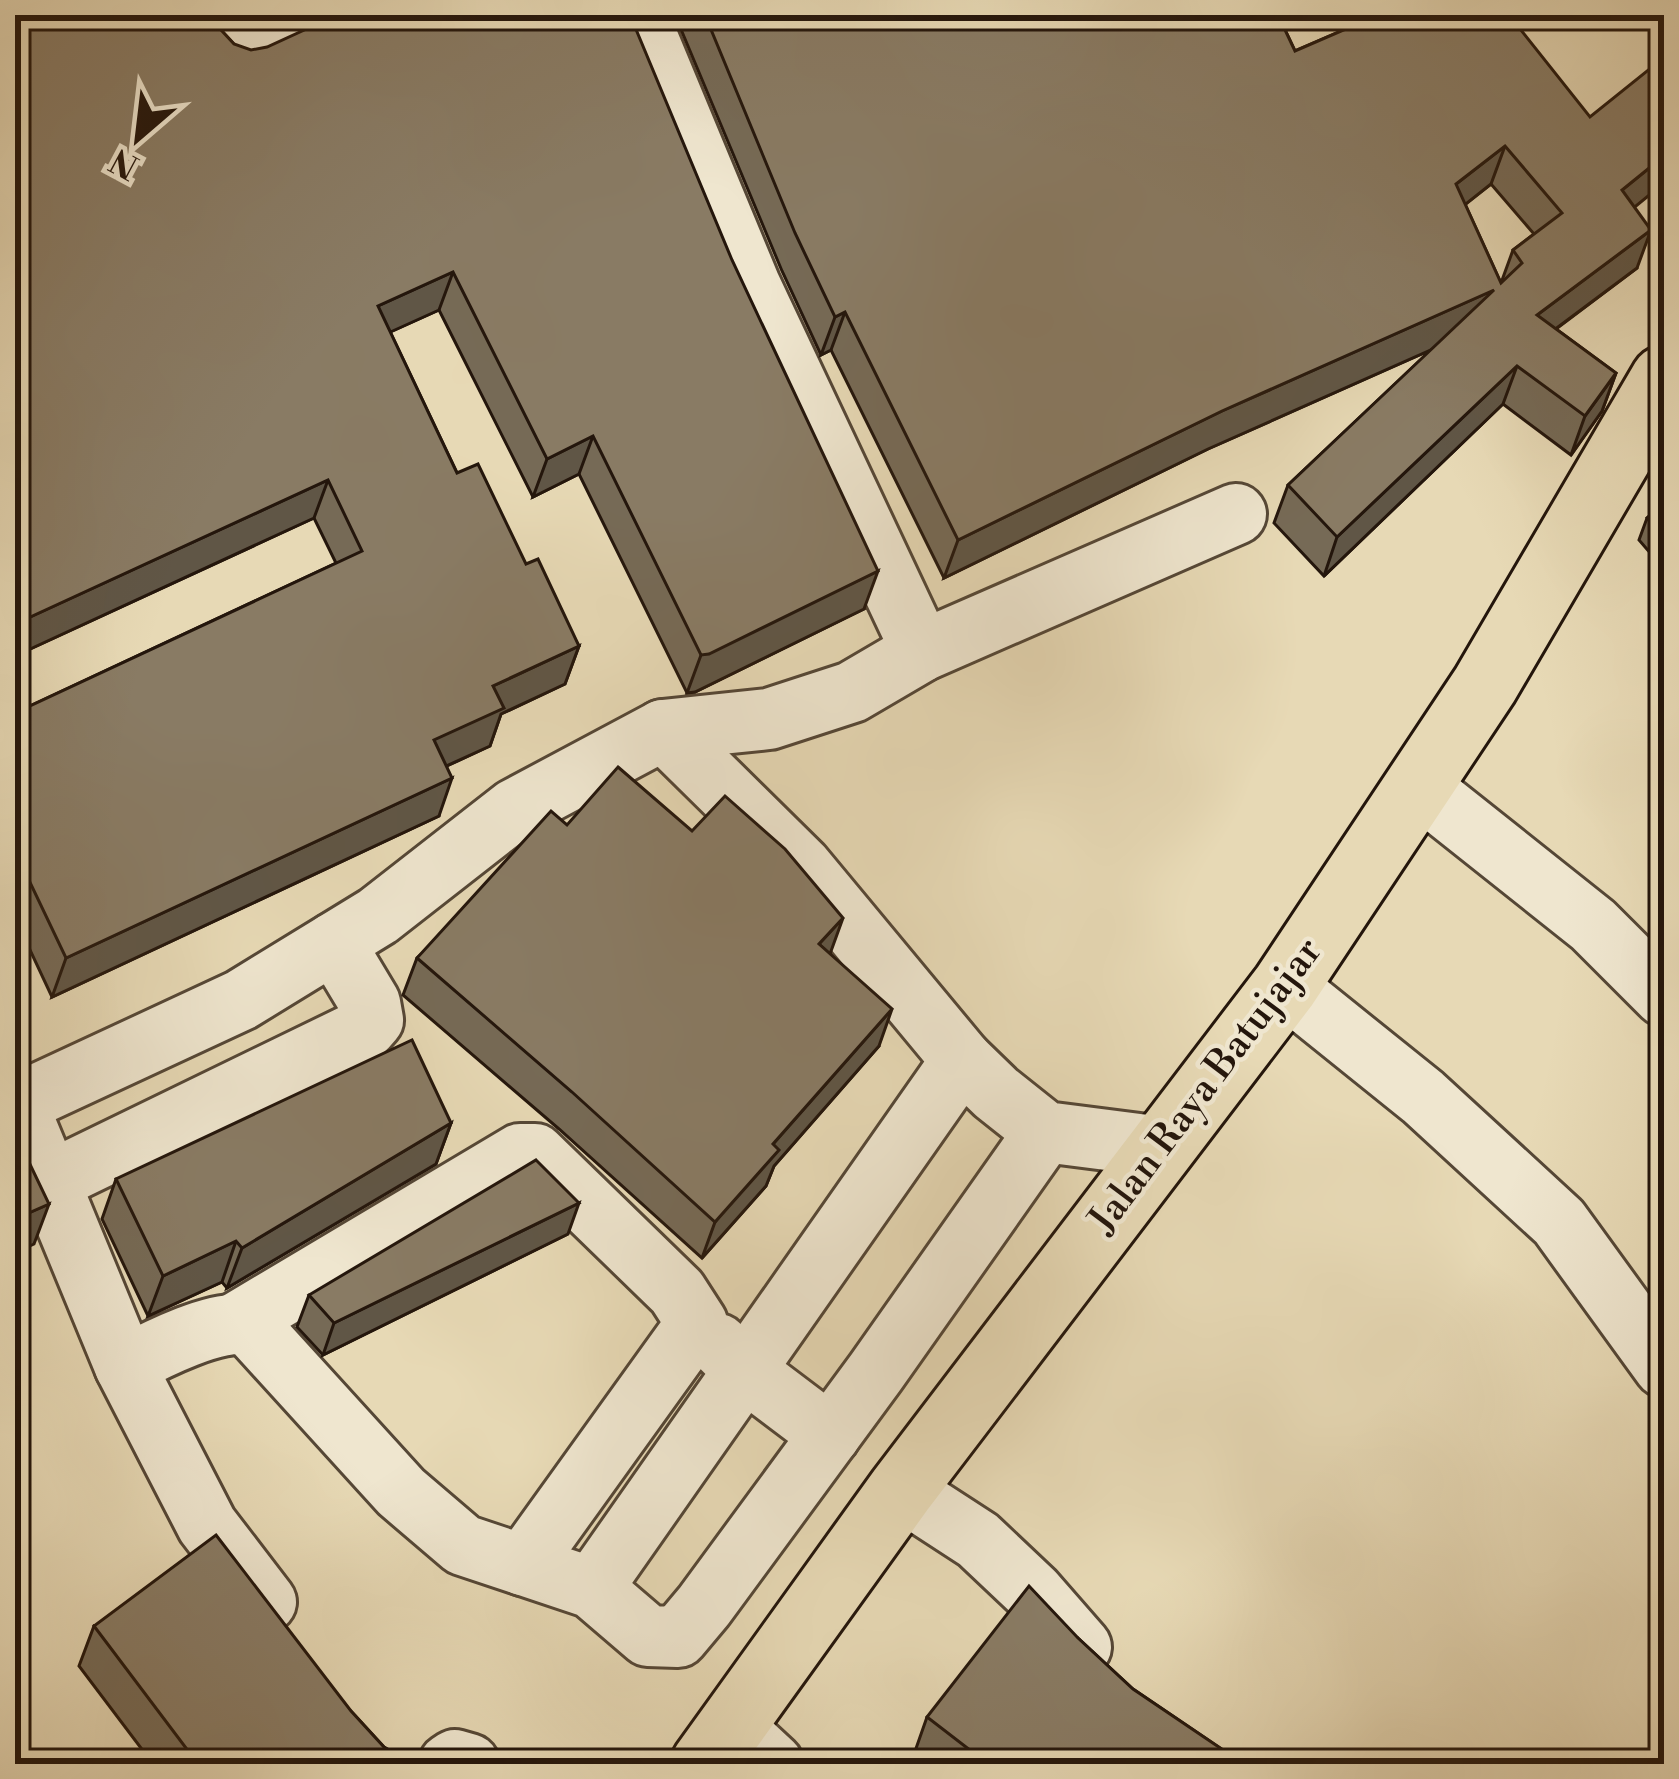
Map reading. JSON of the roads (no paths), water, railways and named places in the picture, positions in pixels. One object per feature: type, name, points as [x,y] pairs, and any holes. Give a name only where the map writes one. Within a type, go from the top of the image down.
[{"type":"highway","name":"Jalan Raya Batujajar","points":[[736,1751],[902,1490],[1285,986],[1661,412]]},
{"type":"street","points":[[222,15],[239,54],[323,15]]},
{"type":"street","points":[[638,15],[750,285],[922,650]]},
{"type":"street","points":[[293,1637],[207,1526],[125,1366],[16,1101],[242,1000],[378,916],[515,809],[663,730],[769,719],[852,692],[922,650],[1236,514]]},
{"type":"street","points":[[663,730],[801,866],[962,1060],[996,1094],[1045,1132],[1162,1147]]},
{"type":"street","points":[[1418,784],[1593,925],[1664,996]]},
{"type":"street","points":[[50,1182],[366,1028],[373,1020],[370,1003],[334,943]]},
{"type":"street","points":[[1285,986],[1423,1097],[1559,1222],[1664,1367]]},
{"type":"street","points":[[592,1588],[962,1060]]},
{"type":"street","points":[[238,1322],[250,1326],[401,1492],[463,1545],[592,1588],[648,1636],[678,1636],[830,1435],[1045,1132]]},
{"type":"street","points":[[125,1366],[172,1342],[238,1322],[520,1154],[535,1154],[677,1292],[697,1323],[744,1370],[830,1435]]},
{"type":"street","points":[[523,1565],[697,1323]]},
{"type":"street","points":[[902,1490],[978,1540],[1121,1685]]},
{"type":"street","points":[[449,1764],[455,1760],[469,1764]]}]
